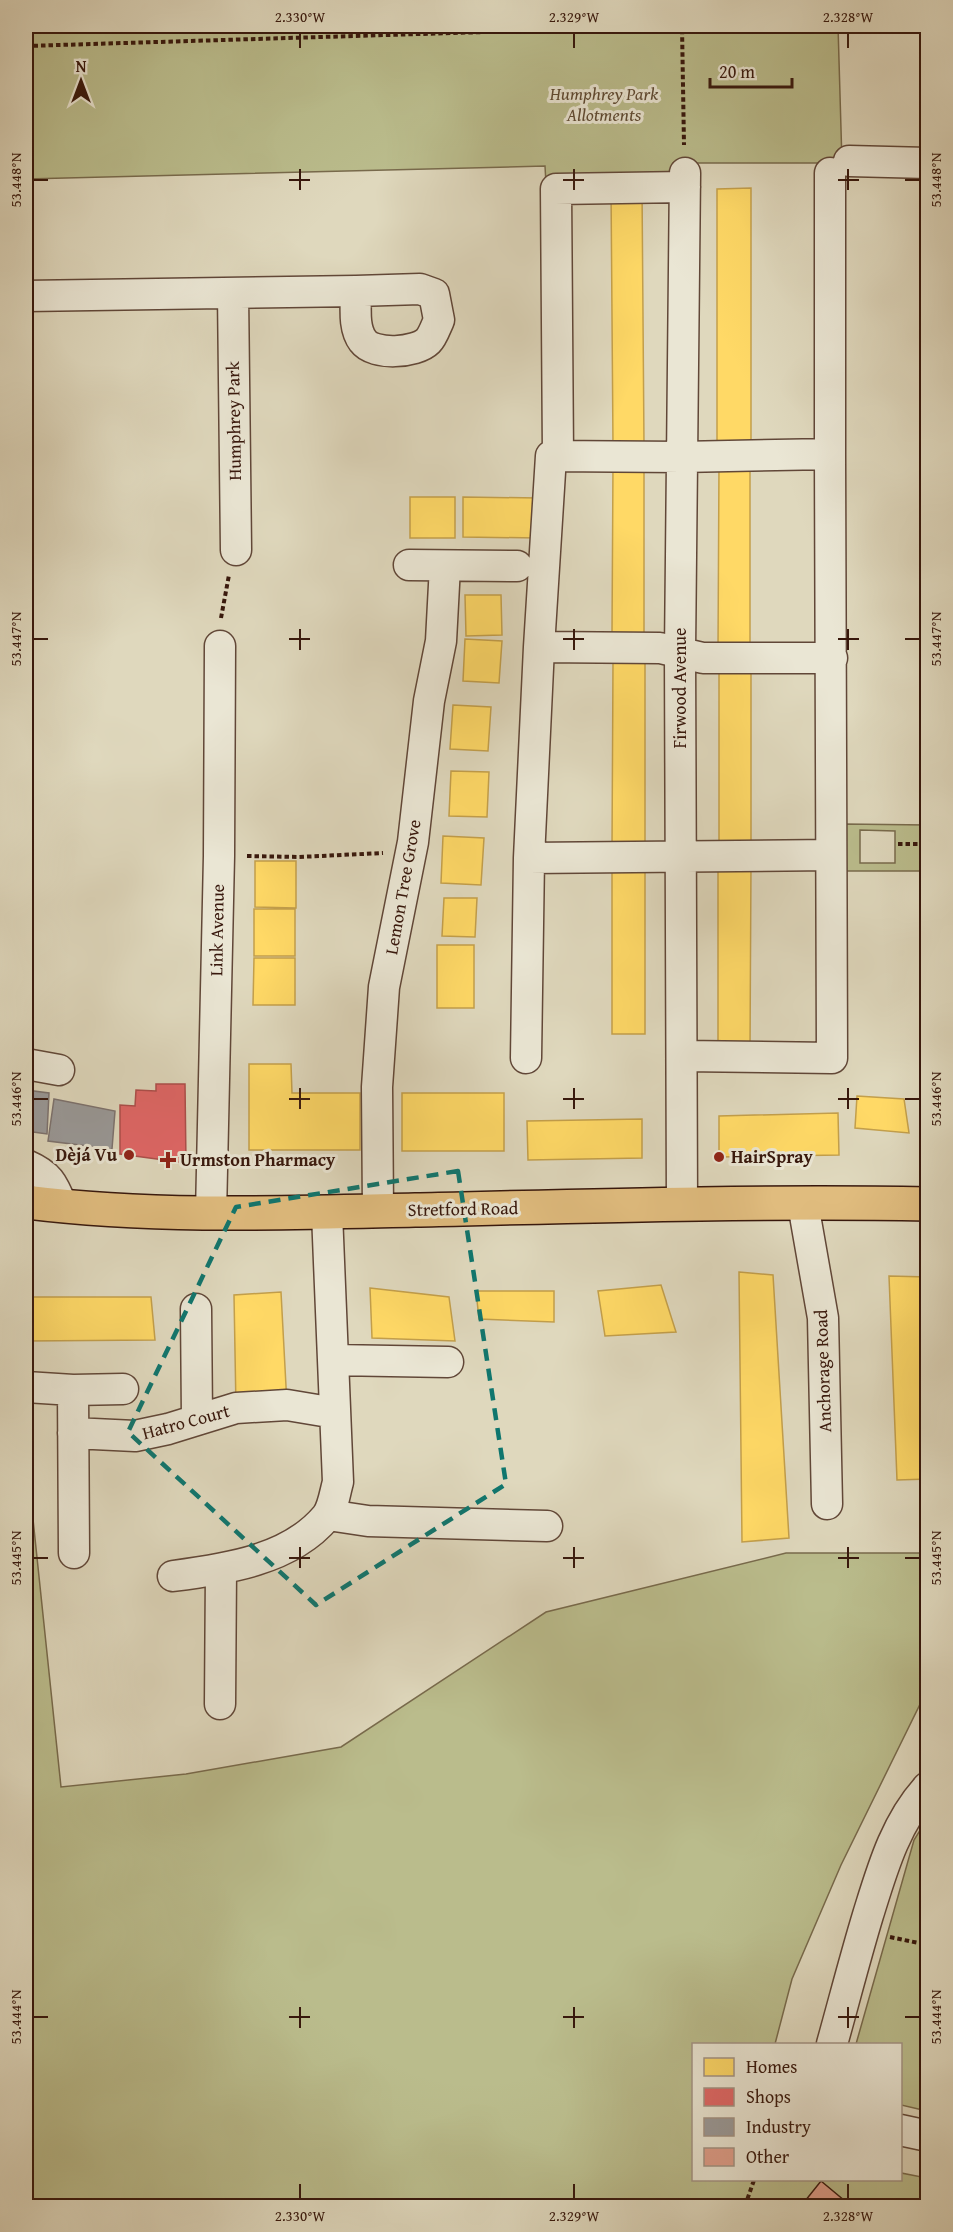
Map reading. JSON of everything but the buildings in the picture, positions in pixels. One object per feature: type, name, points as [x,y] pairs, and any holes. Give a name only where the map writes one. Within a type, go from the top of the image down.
[{"type":"main road","name":"Stretford Road","points":[[26,1202],[211,1214],[682,1204],[927,1204]]},
{"type":"street","points":[[683,1056],[832,1058],[830,454],[840,167],[927,163]]},
{"type":"street","points":[[558,456],[556,189],[685,180]]},
{"type":"street","name":"Firwood Avenue","points":[[682,1204],[680,652],[685,180]]},
{"type":"street","points":[[26,296],[356,291]]},
{"type":"street","name":"Humphrey Park","points":[[233,293],[236,550]]},
{"type":"street","points":[[526,1058],[529,858],[551,456],[681,457],[830,454]]},
{"type":"street","points":[[410,565],[517,566]]},
{"type":"street","name":"Lemon Tree Grove","points":[[378,1211],[377,1087],[384,987],[413,842],[429,701],[441,642],[445,566]]},
{"type":"street","name":"Link Avenue","points":[[211,1214],[219,856],[220,646]]},
{"type":"street","points":[[539,646],[660,648],[704,658],[832,658]]},
{"type":"street","points":[[529,858],[831,855]]},
{"type":"street","points":[[26,1065],[59,1070]]},
{"type":"street","points":[[26,1165],[42,1173],[53,1183],[62,1206]]},
{"type":"street","name":"Anchorage Road","points":[[803,1204],[823,1318],[827,1504]]},
{"type":"street","points":[[173,1576],[221,1569],[279,1551],[305,1536],[328,1515],[338,1482],[327,1213]]},
{"type":"street","points":[[196,1309],[197,1419]]},
{"type":"street","points":[[333,1360],[448,1362]]},
{"type":"street","points":[[26,1387],[73,1390],[123,1389]]},
{"type":"street","points":[[73,1390],[74,1553]]},
{"type":"street","name":"Hatro Court","points":[[73,1433],[135,1436],[168,1429],[236,1408],[287,1405],[335,1413]]},
{"type":"street","points":[[328,1515],[368,1521],[547,1526]]},
{"type":"street","points":[[220,1704],[221,1569]]},
{"type":"street","points":[[832,2043],[880,1876],[897,1832],[916,1799],[927,1787]]},
{"type":"street","points":[[902,2130],[927,2136]]},
{"type":"path","points":[[682,26],[685,180]]},
{"type":"path","points":[[26,46],[699,26]]},
{"type":"path","points":[[220,646],[220,623],[236,550]]},
{"type":"path","points":[[898,844],[927,844]]},
{"type":"path","points":[[219,856],[299,857],[387,853]]},
{"type":"path","points":[[863,1931],[927,1945]]},
{"type":"path","points":[[745,2206],[754,2181]]},
{"type":"highlighted area","points":[[458,1171],[506,1484],[316,1605],[128,1432],[236,1207]]},
{"type":"green space","name":"Humphrey Park Allotments","points":[[26,26],[838,26],[842,163],[673,163],[672,183],[546,184],[545,166],[26,179]]},
{"type":"green space","points":[[844,824],[927,825],[927,871],[843,871]],"holes":[[[860,830],[895,831],[895,863],[860,863]]]},
{"type":"green space","points":[[26,1481],[29,1481],[61,1787],[186,1774],[341,1747],[546,1612],[786,1553],[927,1553],[927,1690],[841,1865],[792,1979],[775,2043],[692,2043],[692,2181],[902,2181],[902,2173],[927,2178],[927,2206],[26,2206]]},
{"type":"green space","points":[[927,1819],[927,2111],[902,2105],[902,2043],[856,2043],[914,1840]]},
{"type":"place","name":"Dèjá Vu","points":[[129,1155]]},
{"type":"place","name":"HairSpray","points":[[719,1157]]},
{"type":"place","name":"Urmston Pharmacy","points":[[168,1160]]}]
